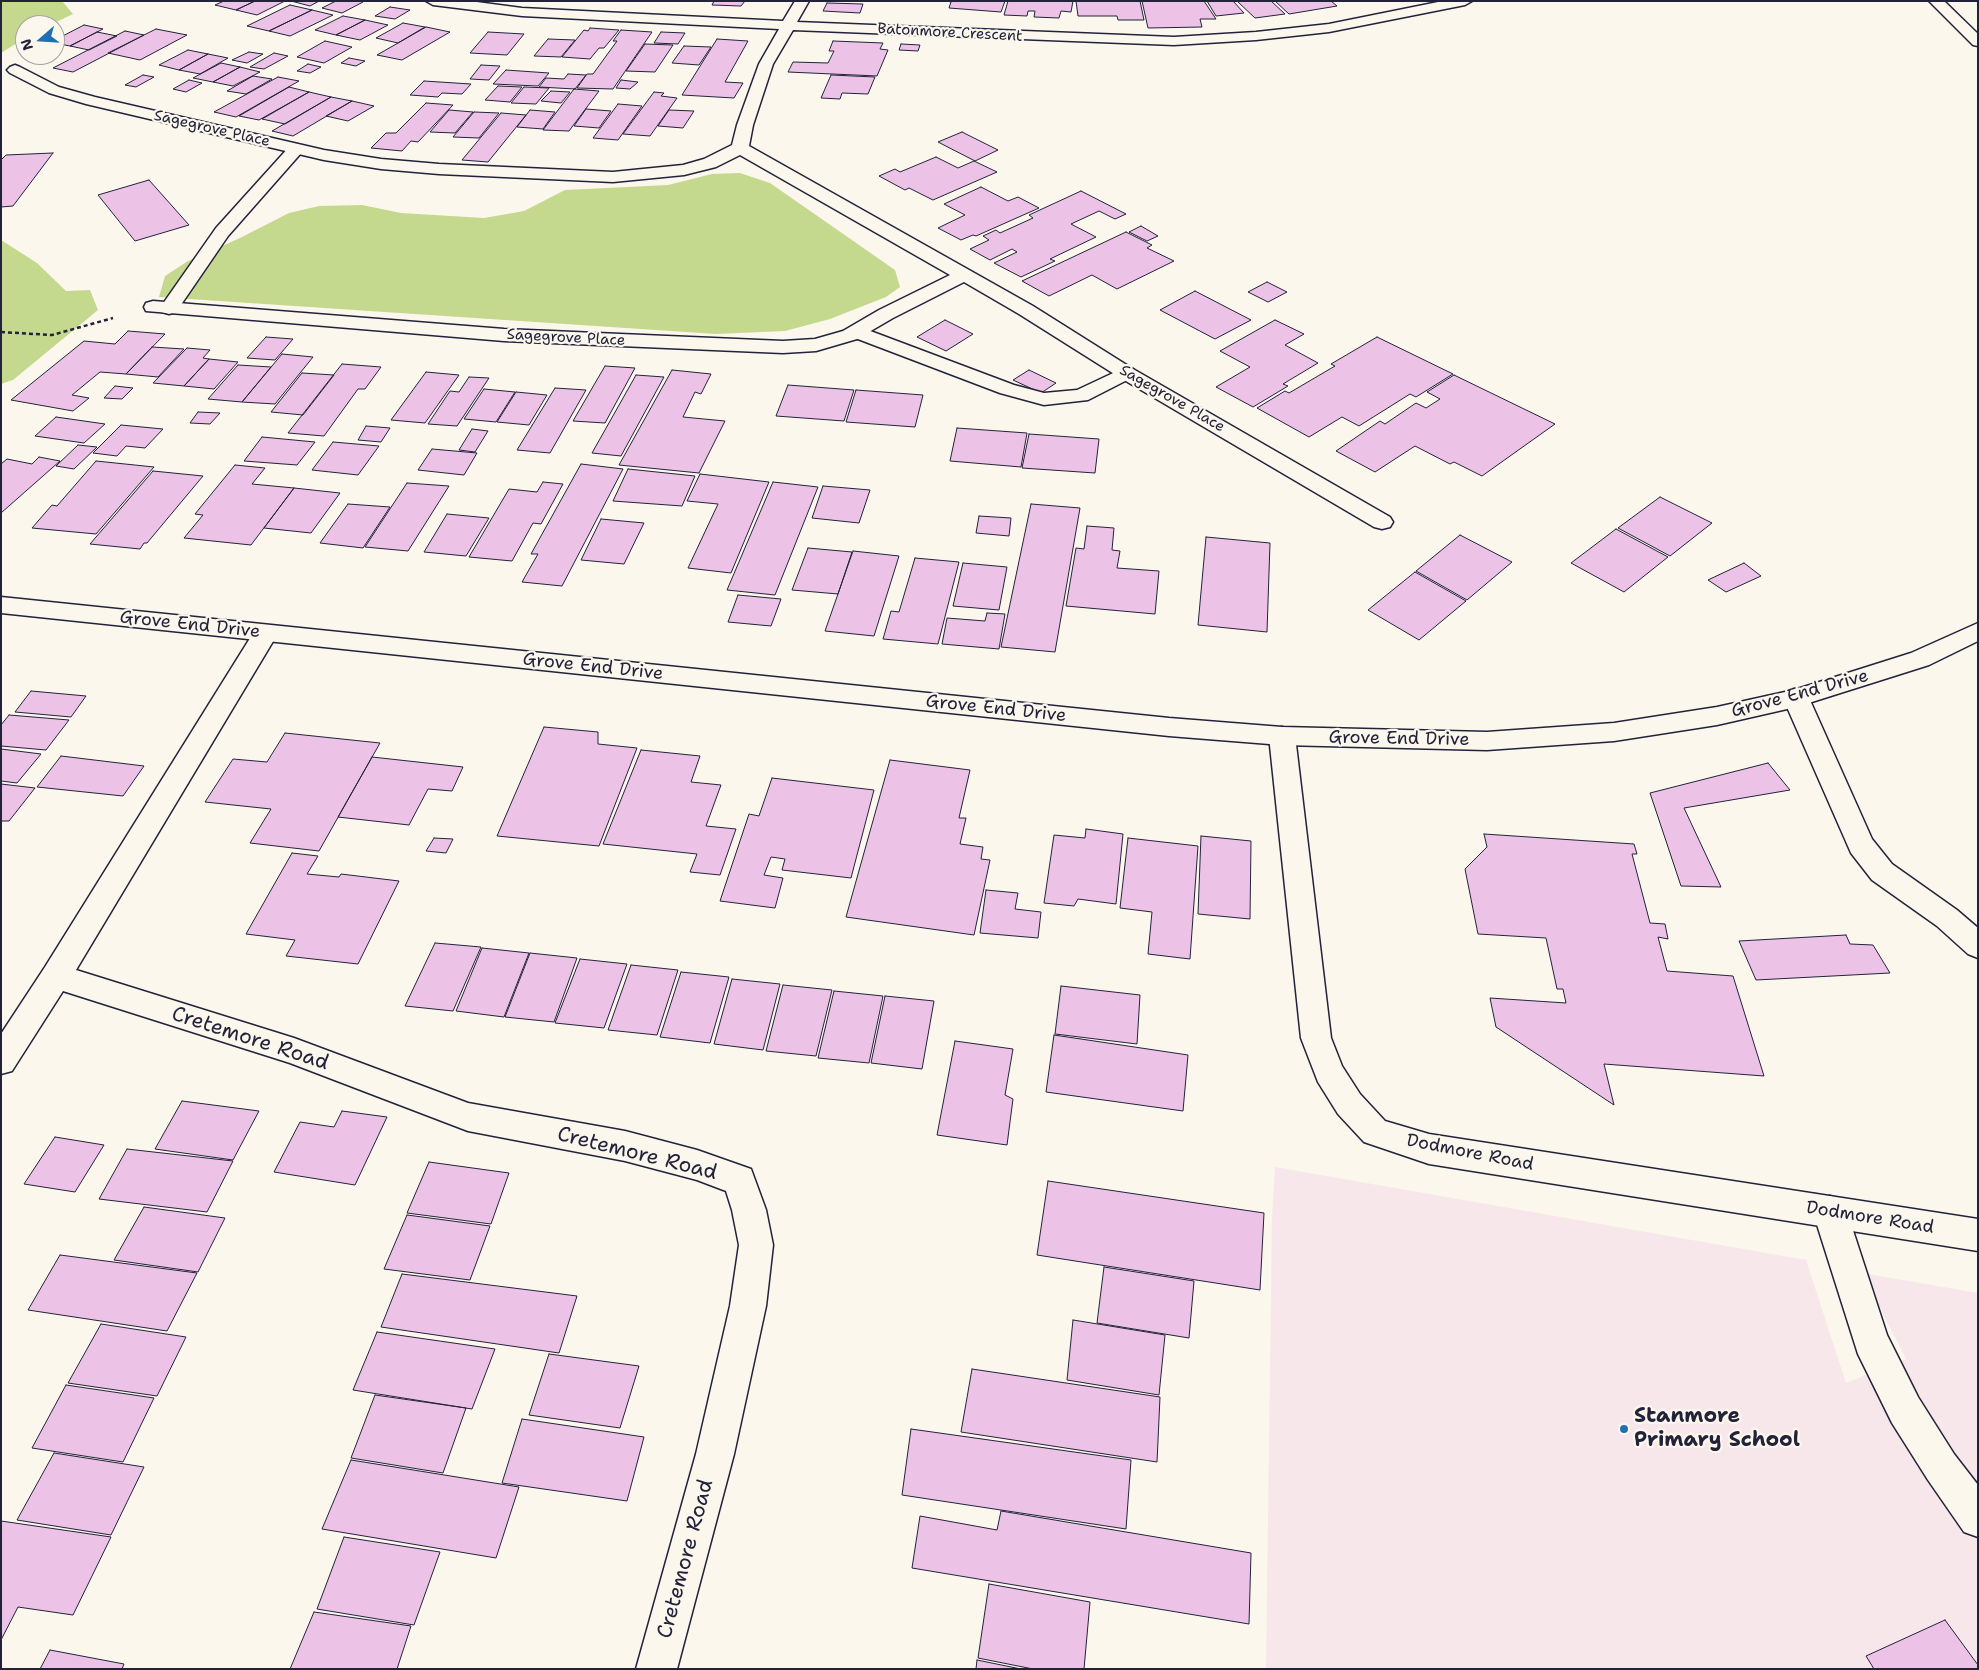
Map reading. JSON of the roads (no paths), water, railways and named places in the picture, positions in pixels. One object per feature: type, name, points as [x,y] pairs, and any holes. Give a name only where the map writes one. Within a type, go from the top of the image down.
[{"type":"street","name":"Batonmore Crescent","points":[[433,1],[522,12],[1088,39],[1174,40],[1256,36],[1329,28],[1465,1]]},
{"type":"street","points":[[740,148],[745,125],[766,64],[802,1]]},
{"type":"street","points":[[1936,1],[1978,42]]},
{"type":"street","name":"Sagegrove Place","points":[[15,70],[54,90],[91,100],[296,149],[381,164],[439,169],[613,177],[684,170],[710,163],[740,148],[1026,310],[1126,373],[1382,522]]},
{"type":"street","name":"Sagegrove Place","points":[[296,149],[222,232],[161,308],[504,335],[734,347],[783,347],[816,345],[857,332],[886,314],[964,275]]},
{"type":"street","points":[[857,332],[1007,389],[1044,399],[1081,396],[1126,373]]},
{"type":"street","name":"Grove End Drive","points":[[1,605],[1159,726],[1282,736],[1487,741],[1604,733],[1717,716],[1796,698],[1920,659],[1978,631]]},
{"type":"street","points":[[1,1061],[56,976],[266,633]]},
{"type":"street","points":[[1796,698],[1861,845],[1882,872],[1947,918],[1978,946]]},
{"type":"street","name":"Dodmore Road","points":[[1282,736],[1316,1038],[1329,1072],[1349,1104],[1375,1132],[1429,1149],[1978,1235]]},
{"type":"street","name":"Cretemore Road","points":[[56,976],[294,1051],[468,1116],[625,1146],[697,1165],[739,1180],[749,1210],[756,1245],[748,1306],[715,1454],[656,1669]]},
{"type":"street","points":[[1830,1212],[1875,1350],[1905,1410],[1942,1468],[1978,1518]]},
{"type":"place","name":"Stanmore Primary School","points":[[1624,1429]]}]
